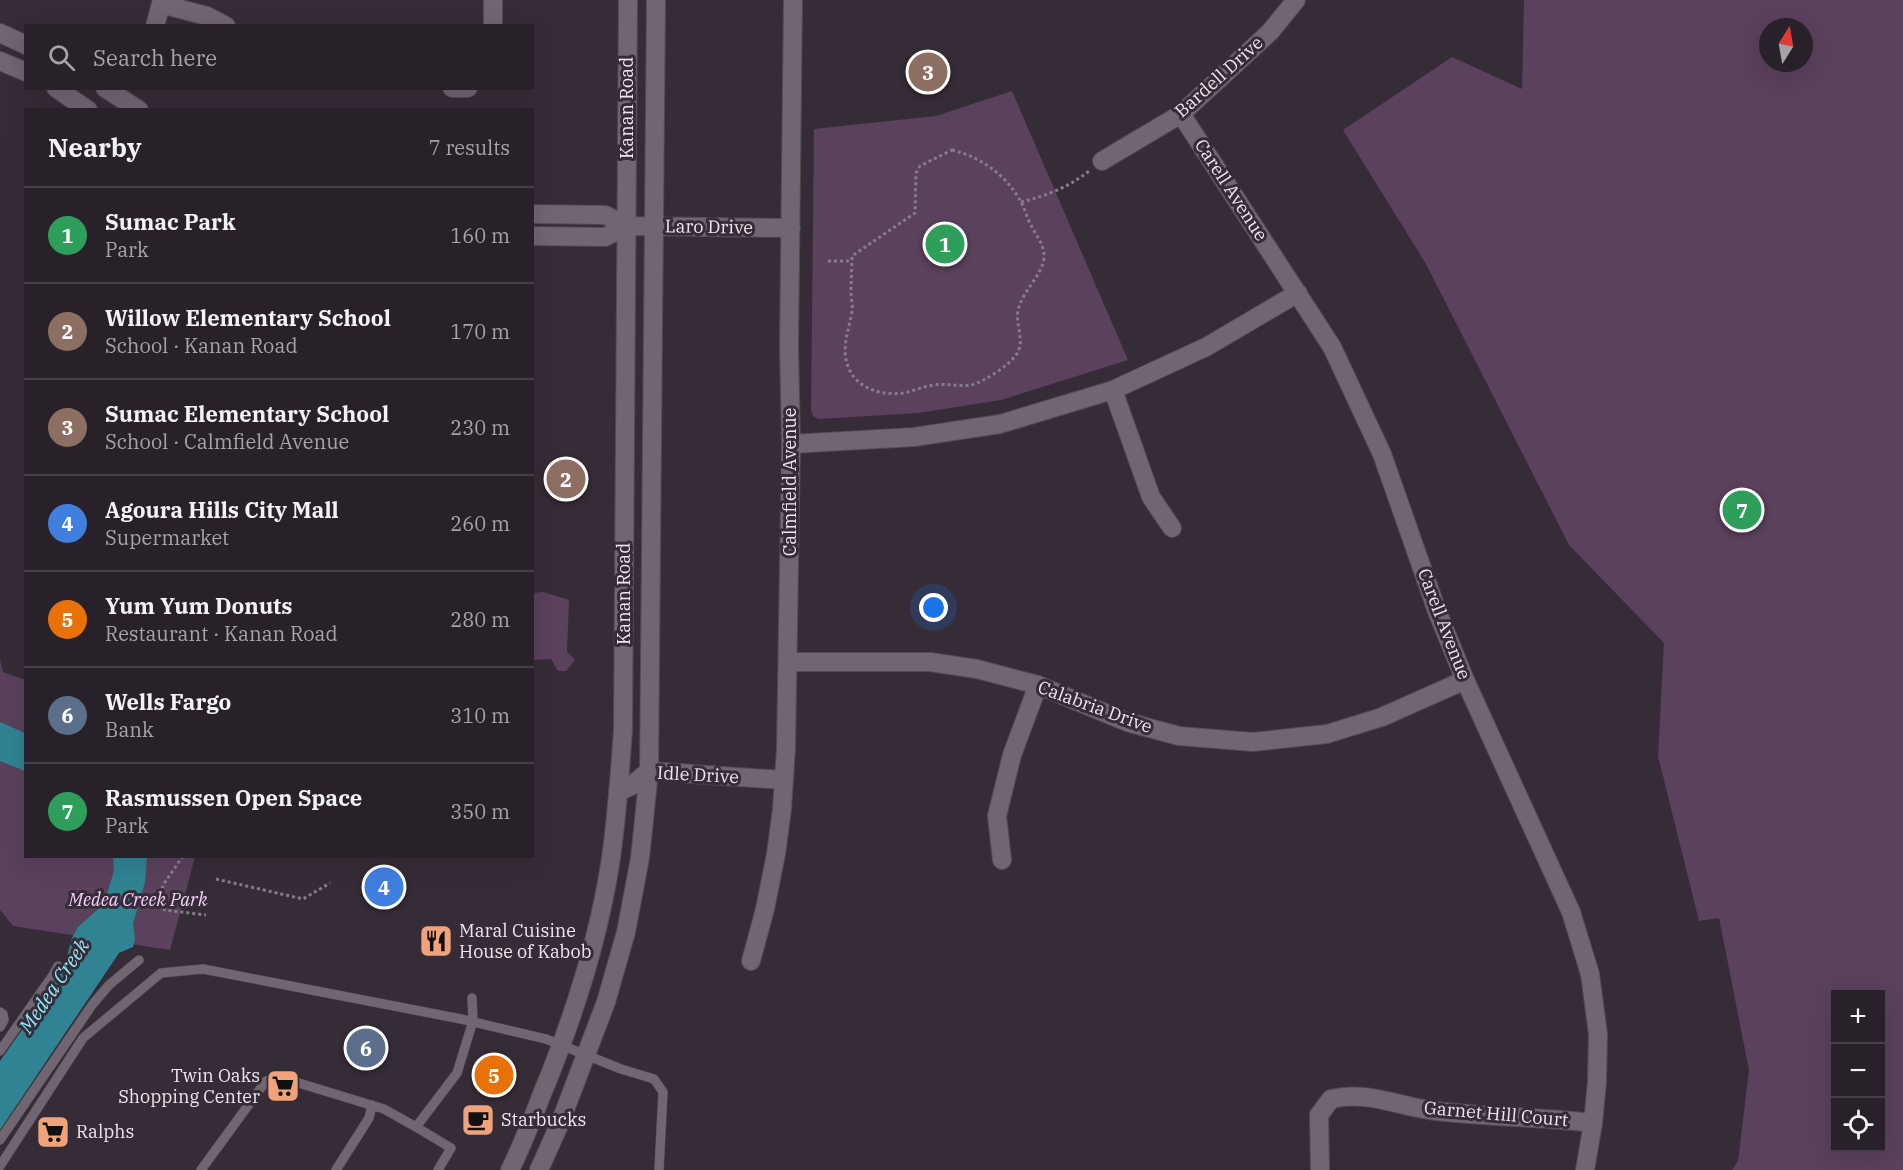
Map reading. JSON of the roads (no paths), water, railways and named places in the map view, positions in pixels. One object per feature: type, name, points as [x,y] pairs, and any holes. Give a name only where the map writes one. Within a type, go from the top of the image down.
[{"type":"street","points":[[493,0],[493,24]]},
{"type":"street","name":"Kanan Road","points":[[510,1170],[562,1045],[580,990],[596,931],[611,859],[618,792],[623,730],[628,0]]},
{"type":"street","name":"Kanan Road","points":[[539,1170],[561,1123],[606,1002],[626,932],[640,858],[649,771],[657,0]]},
{"type":"street","name":"Calmfield Avenue","points":[[751,961],[765,909],[776,854],[784,780],[791,444],[789,346],[793,0]]},
{"type":"street","name":"Bardell Drive","points":[[1102,161],[1181,114],[1270,32],[1296,0]]},
{"type":"street","points":[[156,24],[161,2],[207,16],[222,24]]},
{"type":"street","points":[[0,33],[24,44]]},
{"type":"street","points":[[0,61],[24,71]]},
{"type":"street","points":[[59,90],[85,108]]},
{"type":"street","points":[[108,90],[136,108]]},
{"type":"street","name":"Carell Avenue","points":[[1181,114],[1332,346],[1382,454],[1437,611],[1465,680],[1571,912],[1587,964],[1598,1034],[1597,1082],[1585,1170]]},
{"type":"street","name":"Laro Drive","points":[[534,214],[604,215],[627,226],[791,228]]},
{"type":"street","name":"Laro Drive","points":[[534,236],[604,237],[627,226]]},
{"type":"street","points":[[791,444],[915,438],[1000,424],[1113,390],[1206,347],[1298,293]]},
{"type":"street","points":[[1113,390],[1151,497],[1172,528]]},
{"type":"street","name":"Calabria Drive","points":[[788,662],[930,662],[977,669],[1038,686],[1127,722],[1179,736],[1253,742],[1327,734],[1382,717],[1465,680]]},
{"type":"street","points":[[1002,860],[997,816],[1012,755],[1038,686]]},
{"type":"street","name":"Idle Drive","points":[[618,792],[631,786],[649,771],[784,780]]},
{"type":"street","name":"Garnet Hill Court","points":[[1320,1170],[1319,1115],[1331,1099],[1345,1096],[1364,1096],[1434,1111],[1593,1123]]},
{"type":"lane","points":[[0,1140],[92,1005],[109,985],[139,960]]},
{"type":"lane","points":[[0,1051],[58,966]]},
{"type":"lane","points":[[0,1166],[83,1038],[161,973],[203,969],[473,1022],[546,1039],[621,1069],[654,1079],[663,1092],[659,1170]]},
{"type":"lane","points":[[416,1127],[456,1072],[473,1022],[472,998]]},
{"type":"lane","points":[[0,1012],[4,1020],[0,1027]]},
{"type":"lane","points":[[201,1170],[266,1081],[279,1077],[384,1109],[416,1127],[451,1148],[438,1170]]},
{"type":"lane","points":[[336,1170],[369,1118],[372,1105]]},
{"type":"water","points":[[0,722],[24,733],[24,771],[0,761]]},
{"type":"water","name":"Medea Creek","points":[[113,858],[147,858],[145,882],[133,924],[135,939],[133,947],[119,953],[0,1130],[0,1061],[50,990],[65,964],[72,938],[78,927],[104,904],[114,871]]},
{"type":"place","name":"Sumac Elementary School","points":[[928,72]]},
{"type":"place","name":"Sumac Park","points":[[945,244]]},
{"type":"place","name":"Willow Elementary School","points":[[566,479]]},
{"type":"place","name":"Rasmussen Open Space","points":[[1742,510]]},
{"type":"place","name":"Agoura Hills City Mall","points":[[384,887]]},
{"type":"place","name":"Maral Cuisine House of Kabob","points":[[436,941]]},
{"type":"place","name":"Wells Fargo","points":[[366,1048]]},
{"type":"place","name":"Yum Yum Donuts","points":[[494,1075]]},
{"type":"place","name":"Twin Oaks Shopping Center","points":[[283,1086]]},
{"type":"place","name":"Starbucks","points":[[478,1120]]},
{"type":"place","name":"Ralphs","points":[[53,1132]]},
{"type":"park label","name":"Medea Creek Park","points":[[138,900]]}]
